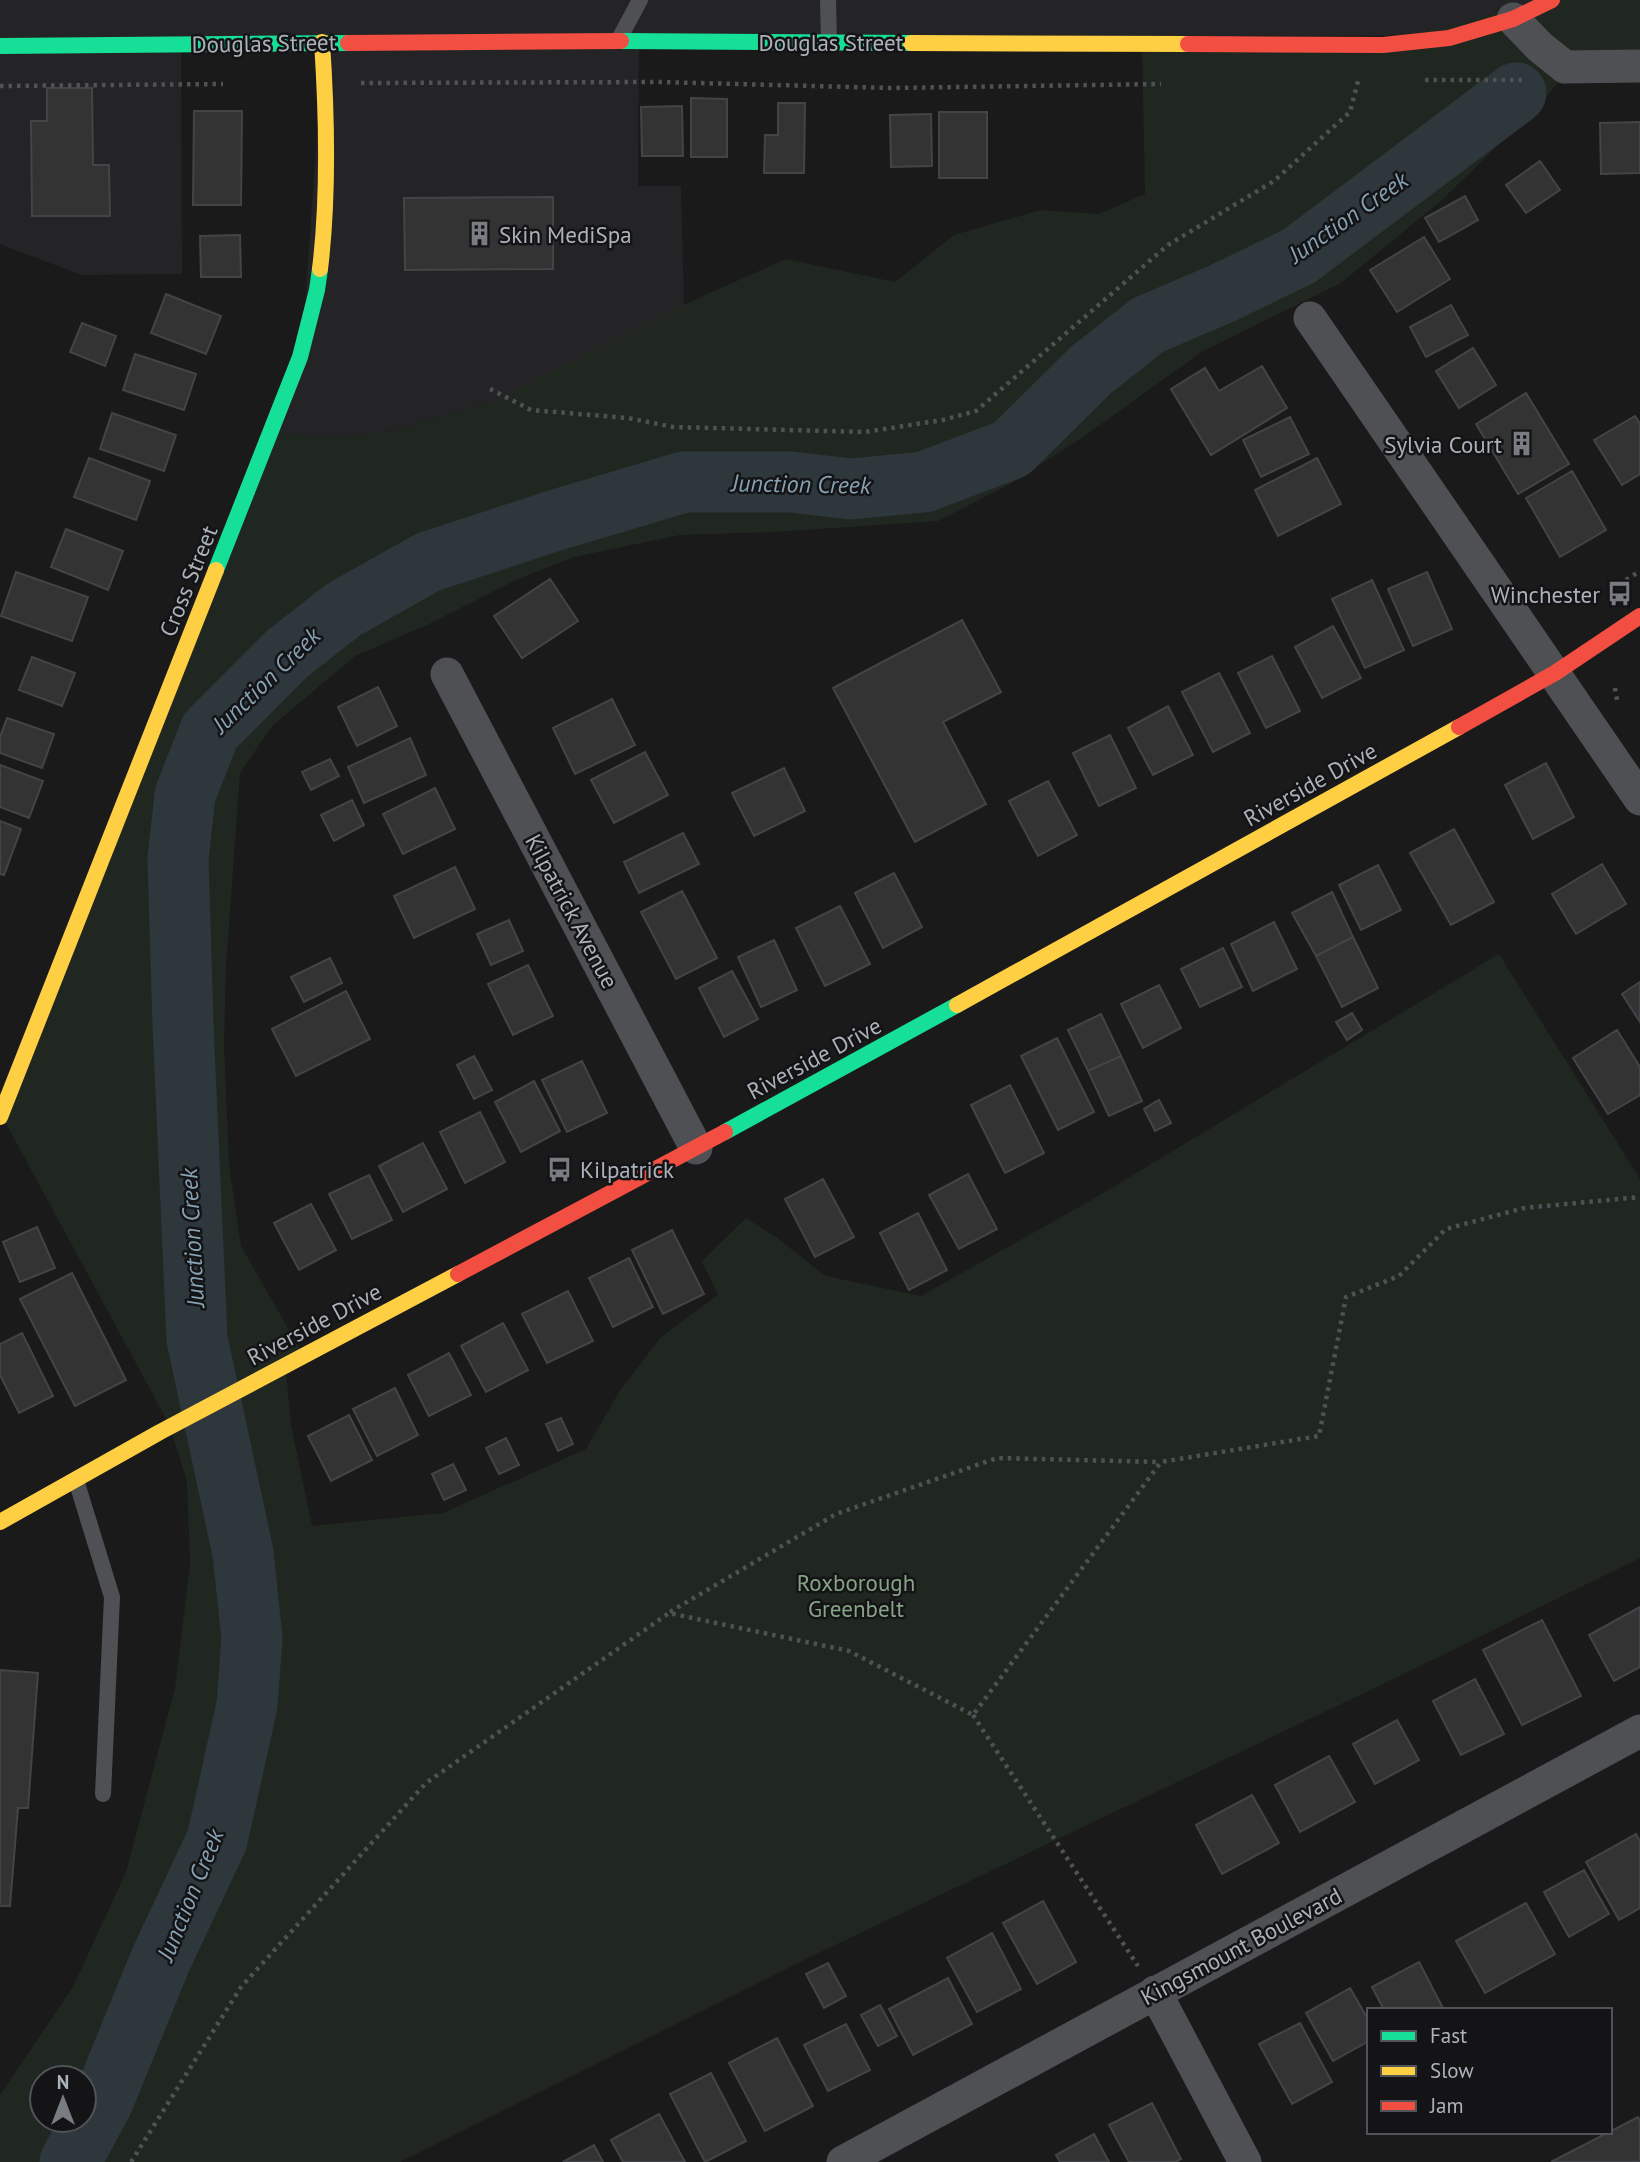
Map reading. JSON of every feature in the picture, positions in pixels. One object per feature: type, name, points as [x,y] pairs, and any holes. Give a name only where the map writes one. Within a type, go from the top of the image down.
[{"type":"street","name":"Douglas Street","points":[[0,46],[322,42],[1383,45],[1450,38],[1513,19],[1552,0]]},
{"type":"street","points":[[1513,19],[1539,47],[1565,67],[1640,66]]},
{"type":"street","name":"Cross Street","points":[[0,1117],[300,357],[317,290],[325,228],[325,83],[322,42]]},
{"type":"street","points":[[1310,318],[1640,799]]},
{"type":"street","name":"Riverside Drive","points":[[0,1522],[276,1370],[696,1147],[1203,870],[1555,673],[1640,616]]},
{"type":"street","name":"Kilpatrick Avenue","points":[[447,674],[696,1147]]},
{"type":"street","name":"Kingsmount Boulevard","points":[[843,2162],[1640,1731]]},
{"type":"street","points":[[1155,1992],[1245,2162]]},
{"type":"lane","points":[[617,42],[640,0]]},
{"type":"lane","points":[[828,0],[829,42]]},
{"type":"lane","points":[[76,1480],[113,1597],[103,1794]]},
{"type":"path","points":[[1415,80],[1527,80]]},
{"type":"path","points":[[490,388],[531,410],[628,418],[673,426],[865,432],[943,420],[976,411],[1168,245],[1275,181],[1350,112],[1359,81],[1345,81]]},
{"type":"path","points":[[325,83],[659,82],[891,88],[1166,84]]},
{"type":"path","points":[[0,86],[230,84]]},
{"type":"path","points":[[131,2162],[241,1987],[426,1783],[669,1613],[836,1514],[998,1458],[1161,1462],[1318,1436],[1346,1297],[1399,1276],[1446,1229],[1524,1208],[1640,1197]]},
{"type":"path","points":[[973,1715],[1161,1462]]},
{"type":"path","points":[[669,1613],[849,1651],[973,1715],[1155,1992]]},
{"type":"shaded area","points":[[0,0],[1545,0],[1448,35],[639,39],[638,186],[681,186],[684,305],[491,402],[393,431],[330,437],[274,432],[301,360],[324,39],[181,41],[182,274],[81,275],[0,244]]},
{"type":"green space","name":"Roxborough Greenbelt","points":[[1545,0],[1640,0],[1640,69],[1570,69],[1541,103],[1442,200],[1341,283],[1203,351],[1086,435],[1012,483],[938,521],[680,535],[574,557],[520,578],[427,625],[355,656],[272,726],[240,773],[226,965],[224,1045],[229,1165],[241,1246],[301,1351],[285,1360],[291,1425],[312,1526],[443,1513],[586,1449],[619,1392],[661,1337],[718,1295],[702,1261],[746,1218],[826,1276],[921,1296],[1095,1198],[1499,954],[1640,1179],[1640,1558],[1381,1685],[812,1956],[400,2162],[0,2162],[0,2095],[73,1987],[126,1872],[175,1688],[190,1564],[187,1481],[169,1424],[3,1118],[274,432],[330,437],[393,431],[491,402],[670,311],[786,259],[895,282],[954,235],[1041,210],[1099,214],[1145,194],[1142,42],[1382,43]]},
{"type":"building","points":[[47,88],[92,88],[93,165],[109,165],[110,216],[32,216],[31,121],[47,121]]},
{"type":"building","points":[[691,98],[727,99],[727,157],[691,157]]},
{"type":"building","points":[[778,103],[805,103],[804,173],[764,173],[765,135],[778,135]]},
{"type":"building","points":[[682,106],[683,156],[642,156],[641,107]]},
{"type":"building","points":[[194,111],[242,111],[241,205],[193,205]]},
{"type":"building","points":[[939,112],[987,112],[987,178],[939,178]]},
{"type":"building","points":[[931,114],[932,166],[891,167],[890,115]]},
{"type":"building","points":[[1640,122],[1640,173],[1601,174],[1600,123]]},
{"type":"building","points":[[1540,161],[1560,190],[1526,213],[1506,185]]},
{"type":"building","points":[[1465,196],[1478,220],[1439,242],[1425,218]]},
{"type":"building","name":"Skin MediSpa","points":[[553,197],[553,269],[405,270],[404,198]]},
{"type":"building","points":[[240,235],[241,277],[201,277],[200,236]]},
{"type":"building","points":[[1424,237],[1450,279],[1397,312],[1370,270]]},
{"type":"building","points":[[166,294],[221,316],[206,354],[151,333]]},
{"type":"building","points":[[1451,305],[1468,335],[1426,357],[1410,327]]},
{"type":"building","points":[[82,323],[116,336],[105,366],[70,352]]},
{"type":"building","points":[[1473,348],[1496,385],[1459,408],[1436,371]]},
{"type":"building","points":[[135,354],[196,374],[184,410],[123,390]]},
{"type":"building","points":[[1262,366],[1287,408],[1211,455],[1171,389],[1205,368],[1219,391]]},
{"type":"building","name":"Sylvia Court","points":[[1526,393],[1569,464],[1518,494],[1476,424]]},
{"type":"building","points":[[112,413],[176,435],[164,471],[100,449]]},
{"type":"building","points":[[1635,416],[1640,424],[1640,474],[1622,485],[1594,440]]},
{"type":"building","points":[[1290,417],[1309,454],[1261,477],[1243,440]]},
{"type":"building","points":[[89,458],[150,481],[136,520],[74,497]]},
{"type":"building","points":[[1317,458],[1341,504],[1278,536],[1255,490]]},
{"type":"building","points":[[1572,471],[1606,530],[1560,557],[1526,498]]},
{"type":"building","points":[[66,529],[123,551],[108,590],[51,567]]},
{"type":"building","points":[[16,572],[88,597],[72,641],[1,616]]},
{"type":"building","points":[[1427,572],[1452,629],[1413,646],[1388,589]]},
{"type":"building","points":[[550,579],[578,621],[522,658],[494,616]]},
{"type":"building","points":[[1372,580],[1404,650],[1365,668],[1332,599]]},
{"type":"building","points":[[962,620],[1001,692],[943,722],[986,804],[915,842],[833,688]]},
{"type":"building","points":[[1333,626],[1361,678],[1322,698],[1295,647]]},
{"type":"building","points":[[1272,656],[1300,711],[1266,728],[1238,673]]},
{"type":"building","points":[[32,657],[75,673],[62,706],[19,690]]},
{"type":"building","points":[[1219,673],[1250,733],[1213,752],[1182,692]]},
{"type":"building","points":[[378,687],[397,726],[357,746],[338,707]]},
{"type":"building","points":[[612,699],[635,745],[575,774],[553,728]]},
{"type":"building","points":[[1168,706],[1193,755],[1153,775],[1128,728]]},
{"type":"building","points":[[7,718],[54,734],[42,768],[0,753],[0,737]]},
{"type":"building","points":[[1110,735],[1136,788],[1099,806],[1073,753]]},
{"type":"building","points":[[410,738],[426,775],[364,803],[348,767]]},
{"type":"building","points":[[645,752],[668,795],[614,823],[591,780]]},
{"type":"building","points":[[330,759],[339,776],[311,790],[302,772]]},
{"type":"building","points":[[1546,763],[1574,817],[1533,839],[1505,785]]},
{"type":"building","points":[[0,765],[43,781],[29,818],[0,807]]},
{"type":"building","points":[[784,768],[805,811],[754,836],[732,793]]},
{"type":"building","points":[[1048,781],[1077,835],[1038,856],[1009,801]]},
{"type":"building","points":[[435,788],[455,829],[403,854],[383,814]]},
{"type":"building","points":[[352,800],[364,825],[334,841],[321,815]]},
{"type":"building","points":[[0,821],[21,829],[4,875],[0,874]]},
{"type":"building","points":[[1454,829],[1494,902],[1451,925],[1410,853]]},
{"type":"building","points":[[683,833],[699,864],[639,893],[624,862]]},
{"type":"building","points":[[1602,864],[1626,904],[1576,934],[1552,894]]},
{"type":"building","points":[[1378,865],[1401,910],[1361,930],[1339,885]]},
{"type":"building","points":[[455,867],[475,909],[414,938],[394,896]]},
{"type":"building","points":[[894,873],[922,927],[883,948],[855,893]]},
{"type":"building","points":[[682,891],[717,958],[676,979],[641,912]]},
{"type":"building","points":[[1332,892],[1353,937],[1316,956],[1292,913]]},
{"type":"building","points":[[840,906],[870,964],[825,986],[796,928]]},
{"type":"building","points":[[509,920],[523,951],[491,965],[477,934]]},
{"type":"building","points":[[1274,922],[1297,969],[1253,991],[1231,944]]},
{"type":"building","points":[[1353,937],[1378,988],[1342,1007],[1316,956]]},
{"type":"building","points":[[774,940],[797,990],[761,1007],[738,957]]},
{"type":"building","points":[[1223,948],[1242,987],[1200,1007],[1181,969]]},
{"type":"building","points":[[330,958],[342,983],[304,1002],[291,977]]},
{"type":"building","points":[[528,965],[553,1016],[513,1035],[488,984]]},
{"type":"building","points":[[732,971],[758,1019],[724,1037],[699,988]]},
{"type":"building","points":[[1640,982],[1640,1022],[1622,994]]},
{"type":"building","points":[[1159,985],[1181,1028],[1143,1048],[1121,1004]]},
{"type":"building","points":[[346,991],[370,1039],[296,1076],[272,1029]]},
{"type":"building","points":[[1352,1013],[1362,1030],[1347,1040],[1336,1022]]},
{"type":"building","points":[[1101,1014],[1121,1056],[1088,1071],[1068,1030]]},
{"type":"building","points":[[1617,1030],[1640,1067],[1640,1095],[1608,1114],[1573,1058]]},
{"type":"building","points":[[1057,1038],[1094,1112],[1058,1130],[1021,1056]]},
{"type":"building","points":[[474,1056],[492,1090],[474,1099],[457,1065]]},
{"type":"building","points":[[1121,1056],[1142,1101],[1109,1116],[1088,1071]]},
{"type":"building","points":[[582,1061],[607,1113],[567,1132],[542,1080]]},
{"type":"building","points":[[534,1081],[560,1131],[521,1152],[495,1102]]},
{"type":"building","points":[[1010,1085],[1044,1153],[1005,1173],[971,1105]]},
{"type":"building","points":[[1159,1100],[1171,1123],[1155,1131],[1144,1109]]},
{"type":"building","points":[[480,1112],[505,1162],[465,1183],[440,1132]]},
{"type":"building","points":[[423,1143],[447,1189],[403,1212],[379,1166]]},
{"type":"building","points":[[968,1174],[997,1229],[959,1249],[929,1195]]},
{"type":"building","points":[[369,1175],[392,1220],[352,1239],[329,1194]]},
{"type":"building","points":[[823,1179],[854,1237],[815,1257],[785,1199]]},
{"type":"building","points":[[311,1204],[336,1250],[299,1270],[274,1223]]},
{"type":"building","points":[[918,1213],[947,1270],[909,1290],[880,1233]]},
{"type":"building","points":[[37,1227],[55,1268],[20,1282],[3,1242]]},
{"type":"building","points":[[672,1230],[704,1294],[663,1314],[632,1250]]},
{"type":"building","points":[[629,1258],[653,1307],[613,1327],[589,1278]]},
{"type":"building","points":[[72,1273],[126,1380],[75,1406],[20,1299]]},
{"type":"building","points":[[568,1291],[593,1341],[547,1363],[522,1314]]},
{"type":"building","points":[[503,1323],[528,1370],[486,1392],[461,1346]]},
{"type":"building","points":[[22,1333],[53,1396],[19,1413],[0,1375],[0,1344]]},
{"type":"building","points":[[449,1353],[471,1395],[429,1416],[408,1375]]},
{"type":"building","points":[[395,1388],[418,1435],[377,1456],[353,1409]]},
{"type":"building","points":[[349,1415],[372,1460],[331,1481],[308,1436]]},
{"type":"building","points":[[561,1418],[573,1444],[558,1451],[546,1424]]},
{"type":"building","points":[[506,1438],[519,1465],[499,1474],[486,1448]]},
{"type":"building","points":[[453,1464],[466,1490],[444,1500],[432,1474]]},
{"type":"building","points":[[1640,1607],[1640,1667],[1614,1681],[1589,1635]]},
{"type":"building","points":[[1542,1620],[1581,1696],[1522,1725],[1483,1650]]},
{"type":"building","points":[[0,1670],[38,1673],[28,1808],[18,1808],[10,1906],[0,1906]]},
{"type":"building","points":[[1475,1679],[1504,1734],[1461,1755],[1433,1701]]},
{"type":"building","points":[[1397,1720],[1419,1760],[1375,1784],[1353,1744]]},
{"type":"building","points":[[1329,1756],[1355,1802],[1300,1832],[1275,1785]]},
{"type":"building","points":[[1252,1795],[1279,1843],[1222,1874],[1196,1825]]},
{"type":"building","points":[[1636,1834],[1640,1841],[1640,1908],[1619,1920],[1586,1862]]},
{"type":"building","points":[[1584,1870],[1609,1914],[1569,1937],[1544,1892]]},
{"type":"building","points":[[1043,1901],[1076,1962],[1037,1984],[1003,1923]]},
{"type":"building","points":[[1526,1903],[1555,1954],[1485,1993],[1456,1941]]},
{"type":"building","points":[[992,1933],[1021,1989],[977,2012],[947,1958]]},
{"type":"building","points":[[1419,1962],[1443,2008],[1383,2008],[1372,1987]]},
{"type":"building","points":[[828,1963],[846,1996],[824,2008],[806,1974]]},
{"type":"building","points":[[948,1978],[972,2024],[913,2055],[889,2009]]},
{"type":"building","points":[[1350,1988],[1367,2018],[1367,2042],[1333,2061],[1306,2013]]},
{"type":"building","points":[[880,2005],[897,2036],[878,2046],[861,2015]]},
{"type":"building","points":[[1300,2023],[1332,2082],[1292,2104],[1259,2044]]},
{"type":"building","points":[[846,2024],[870,2070],[828,2091],[804,2045]]},
{"type":"building","points":[[777,2038],[813,2106],[765,2131],[729,2063]]},
{"type":"building","points":[[711,2073],[746,2141],[705,2162],[670,2094]]},
{"type":"building","points":[[1152,2103],[1181,2159],[1175,2162],[1129,2162],[1109,2125]]},
{"type":"building","points":[[659,2114],[685,2162],[623,2162],[611,2140]]},
{"type":"building","points":[[1638,2117],[1640,2162],[1551,2162],[1605,2134],[1612,2134],[1612,2130]]},
{"type":"building","points":[[1094,2134],[1109,2162],[1060,2162],[1056,2155]]},
{"type":"building","points":[[594,2145],[603,2162],[563,2162]]},
{"type":"waterway","name":"Junction Creek","points":[[70,2162],[103,2101],[161,1959],[217,1840],[247,1705],[252,1638],[243,1553],[197,1339],[183,1024],[178,859],[185,795],[210,731],[288,653],[343,610],[428,562],[684,482],[791,482],[851,489],[924,482],[1011,449],[1091,370],[1148,325],[1299,256],[1516,93]]},
{"type":"traffic: fast","points":[[621,41],[911,43]]},
{"type":"traffic: fast","points":[[0,46],[348,43]]},
{"type":"traffic: fast","points":[[216,570],[300,357],[320,269]]},
{"type":"traffic: fast","points":[[725,1132],[957,1005]]},
{"type":"traffic: slow","points":[[320,269],[326,156],[322,42]]},
{"type":"traffic: slow","points":[[911,43],[1188,44]]},
{"type":"traffic: slow","points":[[0,1117],[216,570]]},
{"type":"traffic: slow","points":[[957,1005],[1459,727]]},
{"type":"traffic: slow","points":[[0,1522],[160,1432],[458,1274]]},
{"type":"traffic: jam","points":[[1188,44],[1383,45],[1449,38],[1513,19],[1552,0]]},
{"type":"traffic: jam","points":[[348,43],[621,41]]},
{"type":"traffic: jam","points":[[1459,727],[1555,673],[1640,616]]},
{"type":"traffic: jam","points":[[458,1274],[725,1132]]},
{"type":"place","name":"Skin MediSpa","points":[[479,234]]},
{"type":"place","name":"Sylvia Court","points":[[1522,444]]},
{"type":"place","name":"Winchester","points":[[1620,594]]},
{"type":"place","name":"Kilpatrick","points":[[560,1169]]}]
